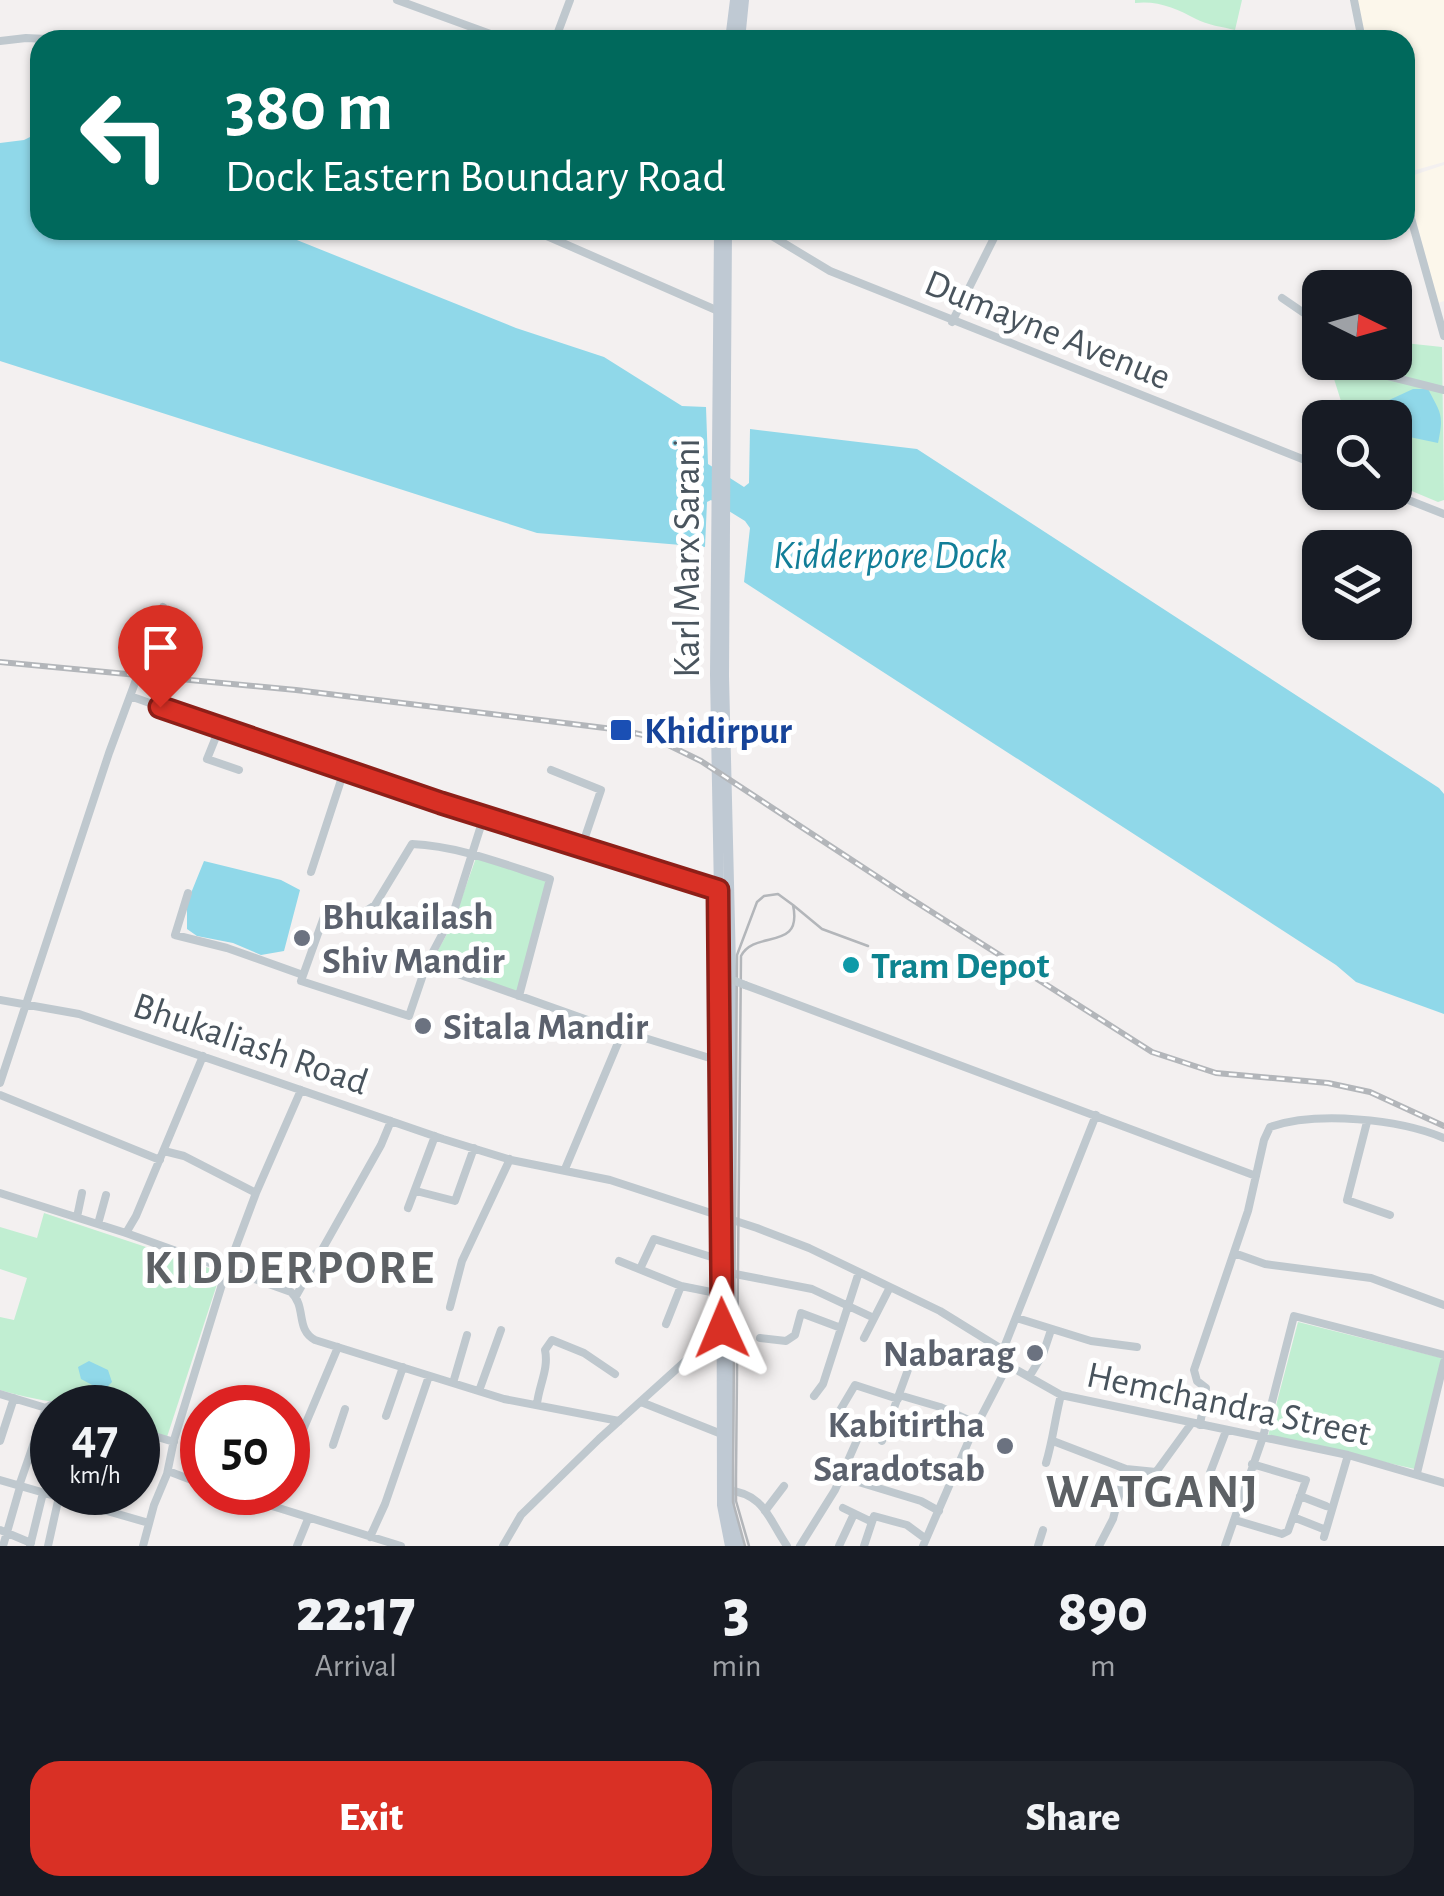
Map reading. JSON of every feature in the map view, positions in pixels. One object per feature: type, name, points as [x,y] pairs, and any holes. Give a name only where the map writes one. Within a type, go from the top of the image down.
[{"type":"main road","points":[[731,30],[734,0]]},
{"type":"main road","points":[[741,30],[744,0]]},
{"type":"main road","name":"Karl Marx Sarani","points":[[719,240],[718,890],[729,979],[726,1220],[720,1294],[726,1328],[724,1522],[730,1546]]},
{"type":"main road","points":[[720,448],[728,240]]},
{"type":"main road","points":[[720,524],[729,979]]},
{"type":"main road","points":[[726,1220],[730,1272],[726,1328]]},
{"type":"main road","points":[[726,1490],[739,1546]]},
{"type":"street","points":[[397,0],[480,30]]},
{"type":"street","points":[[559,30],[570,0]]},
{"type":"street","points":[[1354,0],[1360,30]]},
{"type":"street","points":[[0,41],[30,38]]},
{"type":"street","points":[[1415,233],[1444,336]]},
{"type":"street","points":[[556,240],[716,310]]},
{"type":"street","name":"Dumayne Avenue","points":[[779,240],[830,271],[952,322],[1302,459]]},
{"type":"street","points":[[952,322],[993,240]]},
{"type":"street","points":[[1282,298],[1302,312]]},
{"type":"street","points":[[1406,380],[1444,390]]},
{"type":"street","points":[[1412,501],[1444,514]]},
{"type":"street","points":[[0,1083],[163,607]]},
{"type":"street","points":[[130,696],[344,770],[718,890]]},
{"type":"street","points":[[220,727],[207,760],[239,770]]},
{"type":"street","points":[[311,872],[344,770]]},
{"type":"street","points":[[551,770],[602,790],[582,846]]},
{"type":"street","points":[[484,816],[474,855],[453,914],[427,963],[409,1016],[301,981],[325,914],[361,914],[375,906],[412,844],[428,845],[474,855],[550,880],[519,996]]},
{"type":"street","points":[[188,893],[175,935],[227,948],[303,975]]},
{"type":"street","points":[[427,963],[726,1063]]},
{"type":"street","points":[[729,979],[1256,1176]]},
{"type":"street","name":"Bhukaliash Road","points":[[0,1000],[79,1014],[435,1136],[510,1159],[610,1180],[808,1248],[940,1311],[1003,1350]]},
{"type":"street","points":[[565,1169],[623,1031]]},
{"type":"street","points":[[126,1233],[203,1056]]},
{"type":"street","points":[[143,1546],[227,1270],[301,1090]]},
{"type":"street","points":[[0,1096],[162,1156],[184,1156],[256,1193]]},
{"type":"street","points":[[1003,1350],[1096,1115]]},
{"type":"street","points":[[1052,1441],[1126,1468],[1156,1472],[1196,1424],[1206,1388],[1197,1381],[1194,1370],[1234,1253],[1270,1127],[1294,1119],[1367,1122],[1423,1130],[1444,1138]]},
{"type":"street","points":[[391,1121],[296,1296],[305,1334],[479,1392],[619,1421]]},
{"type":"street","points":[[1367,1122],[1347,1200],[1390,1215]]},
{"type":"street","points":[[408,1208],[435,1136]]},
{"type":"street","points":[[416,1192],[455,1200],[477,1149]]},
{"type":"street","points":[[450,1307],[462,1261],[510,1159]]},
{"type":"street","points":[[76,1217],[82,1193]]},
{"type":"street","points":[[0,1194],[126,1233],[296,1296]]},
{"type":"street","points":[[98,1224],[106,1196]]},
{"type":"street","points":[[640,1270],[654,1240],[721,1260]]},
{"type":"street","points":[[1234,1253],[1265,1264],[1370,1278],[1444,1305]]},
{"type":"street","points":[[619,1261],[681,1286],[720,1294]]},
{"type":"street","points":[[730,1272],[812,1289],[874,1318]]},
{"type":"street","points":[[814,1396],[822,1384],[859,1272]]},
{"type":"street","points":[[666,1324],[681,1286]]},
{"type":"street","points":[[864,1338],[890,1287]]},
{"type":"street","points":[[760,1338],[786,1342],[795,1334],[801,1313],[840,1328]]},
{"type":"street","points":[[1226,1546],[1263,1438],[1294,1316],[1444,1359],[1417,1473]]},
{"type":"street","points":[[1016,1318],[1091,1341],[1136,1347]]},
{"type":"street","points":[[503,1546],[522,1516],[619,1421],[726,1328]]},
{"type":"street","points":[[479,1392],[501,1330]]},
{"type":"street","points":[[1029,1377],[1051,1330]]},
{"type":"street","points":[[453,1384],[467,1336]]},
{"type":"street","points":[[537,1404],[538,1387],[548,1362],[545,1350],[552,1340],[584,1353],[614,1374]]},
{"type":"street","points":[[310,1413],[338,1347]]},
{"type":"street","name":"Hemchandra Street","points":[[1003,1350],[1015,1369],[1061,1395],[1348,1454],[1444,1483]]},
{"type":"street","points":[[882,1440],[913,1356]]},
{"type":"street","points":[[864,1546],[874,1516],[907,1525],[924,1542],[976,1424],[1010,1361]]},
{"type":"street","points":[[386,1416],[402,1367]]},
{"type":"street","points":[[370,1537],[429,1376]]},
{"type":"street","points":[[840,1412],[855,1385],[940,1407],[976,1424]]},
{"type":"street","points":[[0,1394],[30,1403]]},
{"type":"street","points":[[1046,1463],[1061,1395]]},
{"type":"street","points":[[0,1441],[14,1398]]},
{"type":"street","points":[[640,1402],[726,1435]]},
{"type":"street","points":[[332,1445],[344,1409]]},
{"type":"street","points":[[1210,1473],[1226,1430]]},
{"type":"street","points":[[800,1546],[842,1476],[861,1432]]},
{"type":"street","points":[[160,1438],[174,1442]]},
{"type":"street","points":[[1293,1517],[1325,1534],[1348,1454]]},
{"type":"street","points":[[4,1546],[4,1532],[30,1457]]},
{"type":"street","points":[[1235,1520],[1282,1534],[1288,1531],[1306,1480],[1252,1464]]},
{"type":"street","points":[[1099,1546],[1113,1519],[1126,1468]]},
{"type":"street","points":[[168,1471],[180,1476]]},
{"type":"street","points":[[842,1476],[921,1500],[938,1511]]},
{"type":"street","points":[[0,1480],[30,1490]]},
{"type":"street","points":[[766,1511],[784,1486]]},
{"type":"street","points":[[726,1490],[754,1496],[787,1546]]},
{"type":"street","points":[[1300,1496],[1326,1506]]},
{"type":"street","points":[[844,1508],[853,1516],[872,1522]]},
{"type":"street","points":[[4,1532],[30,1544],[37,1515]]},
{"type":"street","points":[[48,1546],[55,1515]]},
{"type":"street","points":[[120,1515],[149,1523]]},
{"type":"street","points":[[299,1515],[401,1546]]},
{"type":"street","points":[[839,1546],[853,1516]]},
{"type":"street","points":[[298,1546],[308,1518]]},
{"type":"street","points":[[1038,1546],[1042,1530]]},
{"type":"shaded area","points":[[1357,0],[1444,0],[1444,162],[1415,170],[1415,30],[1362,30]]},
{"type":"shaded area","points":[[1444,165],[1444,301],[1438,303],[1415,216],[1415,175]]},
{"type":"green space","points":[[1135,0],[1242,0],[1235,30],[1205,23],[1167,6]]},
{"type":"green space","points":[[1412,344],[1442,347],[1444,500],[1438,502],[1412,491],[1412,400],[1341,400],[1334,380],[1412,380]]},
{"type":"green space","points":[[476,858],[547,880],[517,993],[432,961],[452,925]]},
{"type":"green space","points":[[44,1213],[221,1272],[184,1385],[180,1385],[167,1437],[160,1435],[160,1385],[30,1385],[30,1398],[0,1390],[0,1317],[14,1320],[27,1278],[0,1269],[0,1227],[37,1238]]},
{"type":"green space","points":[[1298,1322],[1442,1358],[1415,1469],[1268,1436]]},
{"type":"water","name":"Kidderpore Dock","points":[[30,137],[30,240],[297,240],[516,328],[604,357],[682,406],[706,407],[708,464],[744,487],[749,483],[750,429],[917,449],[1439,788],[1444,794],[1444,1014],[1356,982],[1336,965],[744,582],[750,528],[711,500],[707,502],[705,547],[537,533],[0,361],[0,143]]},
{"type":"water","points":[[1413,389],[1428,389],[1441,420],[1438,443],[1412,438],[1412,400],[1389,400]]},
{"type":"water","points":[[204,861],[281,880],[300,890],[284,951],[261,955],[233,943],[197,936],[187,929],[187,903]]},
{"type":"water","points":[[89,1361],[108,1370],[112,1382],[92,1385],[81,1379],[78,1367]]},
{"type":"tram line","points":[[745,1546],[733,1502],[737,955],[757,902],[764,896],[778,894],[793,905],[791,929],[785,935],[756,943],[741,956],[736,1501],[749,1546]]},
{"type":"tram line","points":[[793,905],[822,929],[868,946]]},
{"type":"railway","points":[[0,662],[296,690],[652,737],[701,761],[1152,1052],[1216,1073],[1328,1083],[1370,1092],[1444,1126]]},
{"type":"place","name":"Khidirpur","points":[[621,730]]},
{"type":"place","name":"Bhukailash Shiv Mandir","points":[[302,938]]},
{"type":"place","name":"Tram Depot","points":[[851,965]]},
{"type":"place","name":"Sitala Mandir","points":[[423,1026]]},
{"type":"place","name":"Nabarag","points":[[1035,1353]]},
{"type":"place","name":"Kabitirtha Saradotsab","points":[[1005,1446]]},
{"type":"district","name":"KIDDERPORE","points":[[290,1266]]},
{"type":"district","name":"WATGANJ","points":[[1153,1490]]},
{"type":"route","points":[[160,707],[441,803],[718,890],[722,1328]]}]
